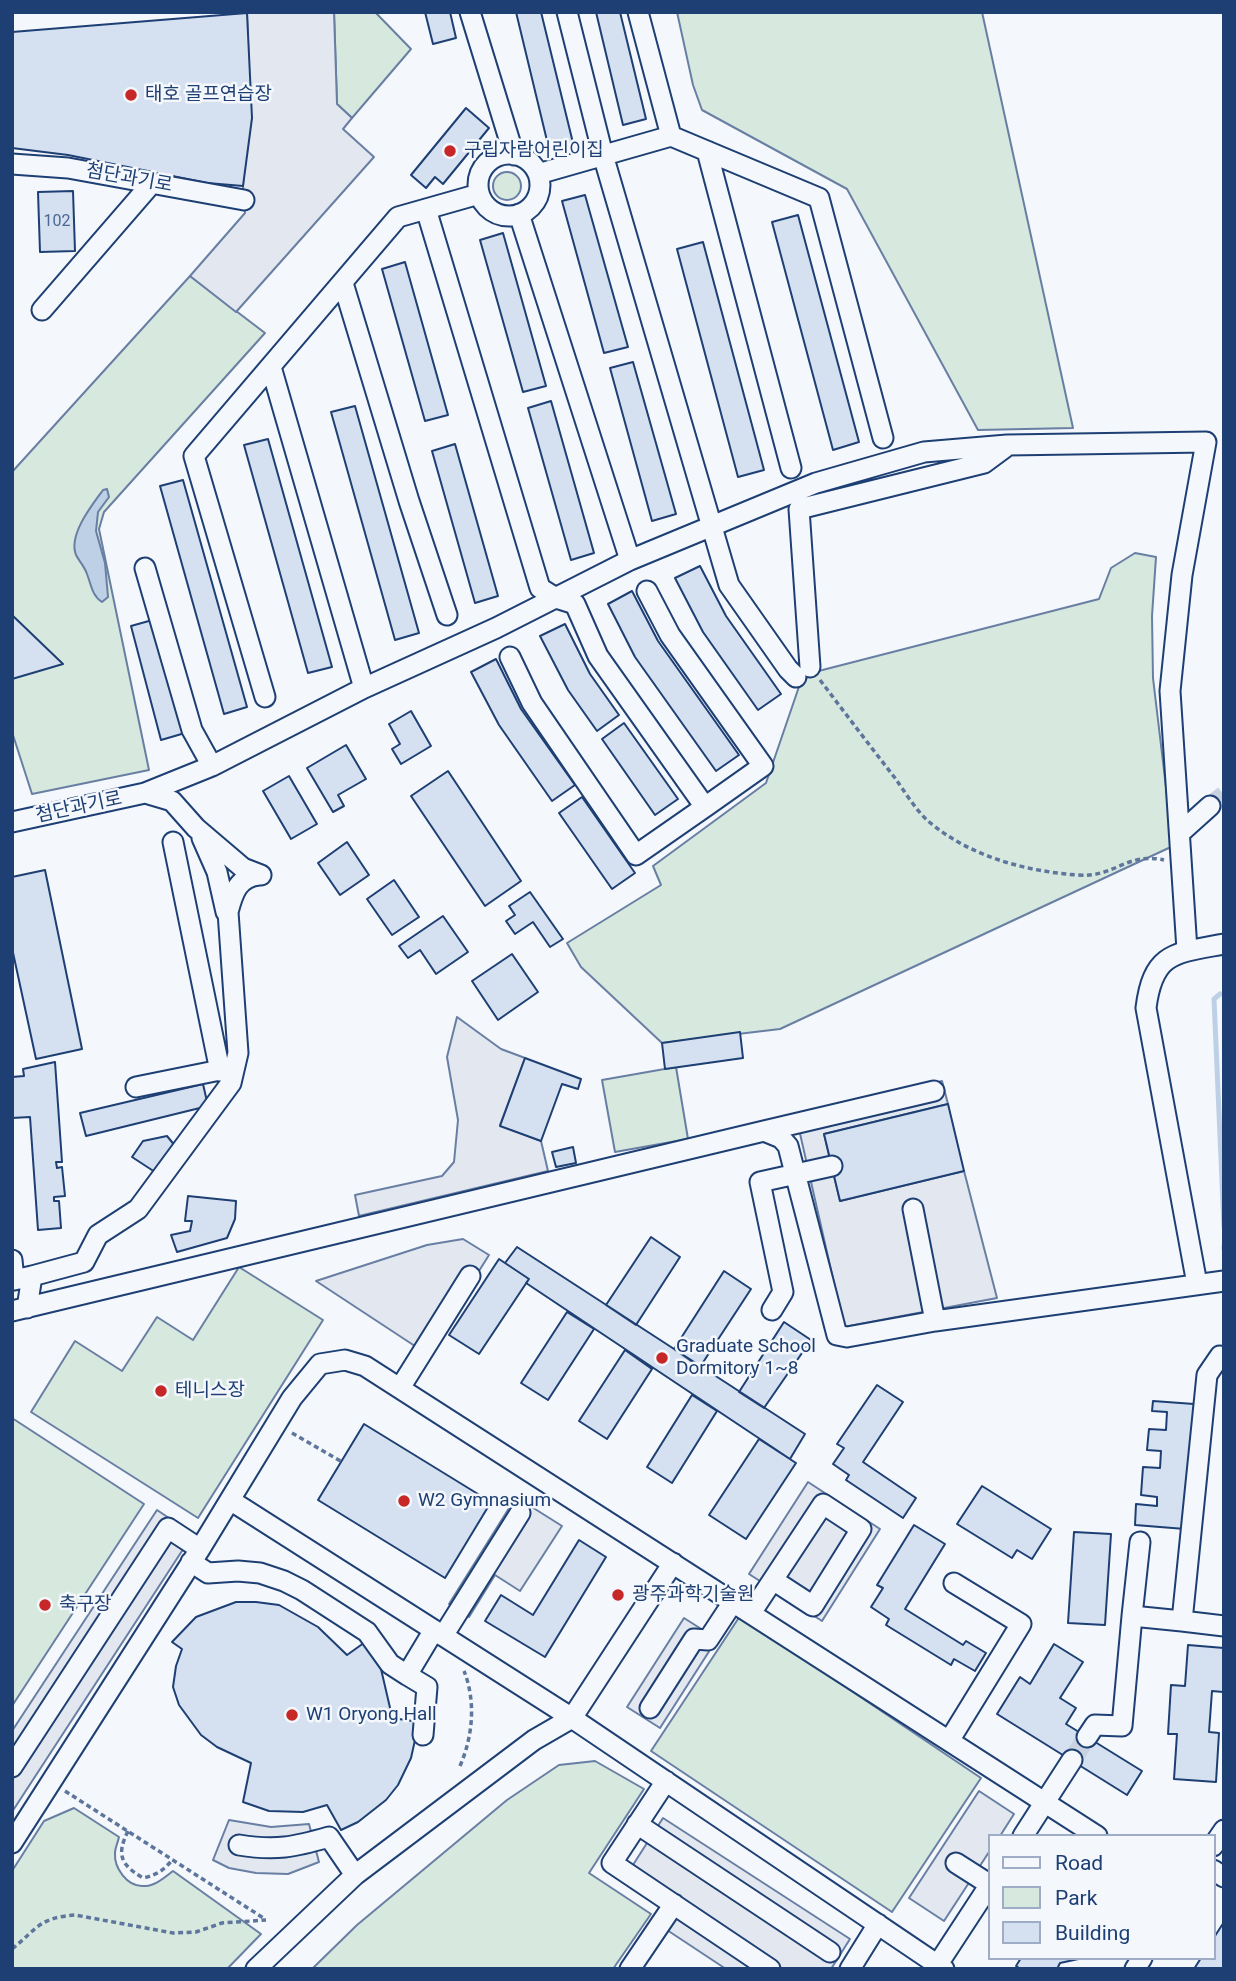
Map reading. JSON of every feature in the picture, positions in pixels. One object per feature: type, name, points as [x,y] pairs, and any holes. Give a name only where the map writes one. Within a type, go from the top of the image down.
[{"type":"street","points":[[470,12],[514,155]]},
{"type":"street","points":[[566,12],[603,155],[729,586],[788,669],[803,672],[799,509],[984,463],[1007,445]]},
{"type":"street","points":[[638,12],[671,136]]},
{"type":"street","points":[[538,174],[671,136],[819,198],[883,438]]},
{"type":"street","points":[[708,151],[791,468]]},
{"type":"street","points":[[504,154],[524,158],[538,174],[540,184],[534,202],[519,214],[499,215],[483,203],[479,194],[478,183],[486,164],[504,154]]},
{"type":"street","name":"첨단과기로","points":[[12,164],[68,168],[244,200]]},
{"type":"street","points":[[42,310],[152,183]]},
{"type":"street","points":[[265,696],[194,456],[398,217],[479,194]]},
{"type":"street","points":[[426,209],[540,588],[556,598],[575,604],[598,656],[705,807]]},
{"type":"street","points":[[519,214],[630,561]]},
{"type":"street","points":[[343,283],[409,501],[447,615]]},
{"type":"street","points":[[271,367],[364,688]]},
{"type":"street","name":"첨단과기로","points":[[12,822],[145,793],[212,766],[364,688],[496,628],[630,561],[816,483],[910,455],[1007,445],[1206,442],[1182,575],[1170,691],[1180,833]]},
{"type":"street","points":[[145,568],[192,730],[212,766]]},
{"type":"street","points":[[510,657],[532,703],[636,855],[763,765],[670,635],[647,590]]},
{"type":"street","points":[[145,793],[172,801],[196,828],[243,868],[266,875],[249,876],[238,887],[231,902],[228,919]]},
{"type":"street","points":[[1187,950],[1180,833],[1210,806]]},
{"type":"street","points":[[136,1087],[227,1069],[238,1053],[228,919],[217,872],[196,828]]},
{"type":"street","points":[[12,1261],[14,1280],[84,1262],[98,1235],[138,1209],[232,1083],[203,988],[173,842]]},
{"type":"street","points":[[1197,1284],[1146,1008],[1149,984],[1159,967],[1171,955],[1224,944]]},
{"type":"street","points":[[203,988],[233,983]]},
{"type":"street","points":[[20,1310],[934,1091]]},
{"type":"street","points":[[764,1131],[781,1138],[788,1146],[837,1335],[847,1337],[935,1321],[1224,1280]]},
{"type":"street","points":[[772,1310],[783,1292],[760,1182],[832,1166]]},
{"type":"street","points":[[913,1209],[935,1321]]},
{"type":"street","points":[[20,1310],[32,1276]]},
{"type":"street","points":[[400,1388],[470,1276]]},
{"type":"street","points":[[1182,1621],[1207,1375],[1220,1356],[1224,1357]]},
{"type":"street","points":[[12,1843],[196,1555],[292,1398],[320,1364],[345,1360],[365,1366],[400,1388],[1094,1834]]},
{"type":"street","points":[[230,1500],[572,1718],[941,1966],[988,1887]]},
{"type":"street","points":[[751,1613],[823,1504],[861,1529],[813,1606],[773,1580]]},
{"type":"street","points":[[407,1675],[520,1513]]},
{"type":"street","points":[[12,1767],[168,1528],[196,1555],[208,1573],[260,1573],[284,1581],[367,1632],[390,1664],[427,1687],[424,1735]]},
{"type":"street","points":[[1087,1737],[1094,1725],[1122,1726],[1140,1542]]},
{"type":"street","points":[[256,1969],[355,1875],[534,1740],[572,1718],[673,1563]]},
{"type":"street","points":[[949,1741],[1021,1624],[954,1583]]},
{"type":"street","points":[[650,1708],[694,1639],[708,1640],[733,1602]]},
{"type":"street","points":[[1132,1616],[1224,1626]]},
{"type":"street","points":[[1024,1834],[1072,1760]]},
{"type":"street","points":[[666,1781],[612,1863],[770,1969]]},
{"type":"street","points":[[637,1824],[830,1952]]},
{"type":"street","points":[[239,1845],[267,1850],[294,1847],[329,1837],[355,1875]]},
{"type":"street","points":[[956,1863],[988,1884]]},
{"type":"street","points":[[630,1969],[674,1905]]},
{"type":"street","points":[[850,1969],[878,1924]]},
{"type":"path","points":[[803,672],[926,819],[961,844],[993,859],[1073,875],[1095,876],[1115,869],[1129,860],[1140,858],[1180,861]]},
{"type":"path","points":[[289,1431],[342,1462]]},
{"type":"path","points":[[460,1766],[468,1748],[470,1732],[471,1695],[463,1669]]},
{"type":"path","points":[[12,1948],[45,1920],[60,1916],[75,1915],[173,1933],[197,1932],[222,1923],[267,1920],[61,1788]]},
{"type":"path","points":[[128,1830],[121,1851],[122,1860],[128,1869],[143,1878],[155,1876],[173,1859]]},
{"type":"green space","points":[[334,12],[375,12],[411,49],[352,118],[337,104]]},
{"type":"green space","points":[[677,12],[982,12],[1073,428],[978,430],[847,189],[702,110],[693,85]]},
{"type":"green space","points":[[507,172],[517,176],[521,186],[517,196],[507,200],[497,196],[493,186],[497,176]]},
{"type":"green space","points":[[190,276],[265,333],[104,512],[99,529],[149,770],[32,794],[12,732],[12,472]]},
{"type":"green space","points":[[1135,553],[1156,557],[1152,616],[1153,678],[1173,846],[780,1029],[662,1043],[581,967],[567,943],[661,885],[653,866],[766,783],[803,675],[1099,599],[1111,568]]},
{"type":"green space","points":[[676,1067],[688,1139],[615,1152],[602,1080]]},
{"type":"green space","name":"테니스장","points":[[239,1267],[323,1320],[198,1518],[31,1412],[75,1341],[122,1371],[157,1317],[193,1340]]},
{"type":"green space","name":"축구장","points":[[12,1418],[144,1504],[12,1706]]},
{"type":"green space","points":[[740,1616],[981,1778],[892,1912],[651,1751]]},
{"type":"green space","points":[[595,1761],[644,1789],[589,1873],[651,1914],[613,1969],[312,1969],[357,1925],[507,1800],[559,1765]]},
{"type":"green space","points":[[74,1808],[119,1837],[115,1859],[122,1875],[131,1883],[151,1885],[173,1871],[261,1934],[227,1969],[12,1969],[12,1871],[44,1821]]},
{"type":"shaded area","points":[[247,12],[334,12],[337,104],[352,118],[343,129],[374,157],[236,312],[190,276],[245,213],[243,186],[249,72]]},
{"type":"shaded area","points":[[457,1017],[501,1049],[525,1058],[500,1125],[541,1141],[548,1171],[359,1216],[355,1195],[442,1176],[454,1162],[458,1120],[447,1057]]},
{"type":"shaded area","points":[[942,1081],[948,1104],[824,1134],[840,1201],[964,1171],[997,1298],[844,1327],[796,1116]]},
{"type":"shaded area","points":[[463,1239],[489,1255],[427,1354],[316,1281],[427,1245]]},
{"type":"shaded area","points":[[808,1482],[880,1529],[822,1621],[749,1574]]},
{"type":"shaded area","points":[[516,1497],[562,1526],[520,1591],[495,1575],[469,1617],[449,1604]]},
{"type":"shaded area","points":[[157,1510],[193,1534],[12,1812],[12,1731]]},
{"type":"shaded area","points":[[684,1618],[717,1639],[660,1728],[627,1707]]},
{"type":"shaded area","points":[[979,1791],[1014,1814],[1001,1834],[988,1834],[988,1854],[944,1921],[909,1898]]},
{"type":"shaded area","points":[[663,1818],[850,1939],[831,1969],[726,1969],[667,1930],[677,1914],[624,1879]]},
{"type":"shaded area","points":[[229,1820],[271,1827],[309,1824],[319,1862],[288,1874],[256,1873],[229,1868],[213,1860]]},
{"type":"water","points":[[107,489],[109,497],[98,512],[96,531],[105,563],[108,597],[102,602],[94,593],[74,547],[82,521],[103,490]]},
{"type":"building","points":[[425,12],[450,12],[456,38],[433,44]]},
{"type":"building","points":[[516,12],[541,12],[573,143],[549,149]]},
{"type":"building","points":[[596,12],[620,12],[646,119],[623,125]]},
{"type":"building","name":"태호 골프연습장","points":[[247,13],[252,118],[243,186],[207,183],[68,155],[12,148],[12,32]]},
{"type":"building","name":"구립자람어린이집","points":[[466,108],[489,128],[443,184],[435,177],[426,188],[411,175]]},
{"type":"building","points":[[73,191],[75,251],[40,252],[38,192]]},
{"type":"building","points":[[585,195],[628,347],[604,353],[562,201]]},
{"type":"building","points":[[798,215],[859,442],[833,450],[772,222]]},
{"type":"building","points":[[503,233],[546,386],[523,392],[480,240]]},
{"type":"building","points":[[703,242],[764,470],[738,477],[677,249]]},
{"type":"building","points":[[405,262],[448,415],[425,421],[382,269]]},
{"type":"building","points":[[633,362],[676,514],[652,521],[610,368]]},
{"type":"building","points":[[551,401],[594,553],[571,560],[528,408]]},
{"type":"building","points":[[355,406],[419,633],[395,640],[331,412]]},
{"type":"building","points":[[268,439],[332,667],[308,673],[244,445]]},
{"type":"building","points":[[455,444],[498,596],[475,603],[432,451]]},
{"type":"building","points":[[183,480],[247,707],[224,714],[160,486]]},
{"type":"building","points":[[700,566],[726,616],[781,694],[758,710],[703,632],[675,578]]},
{"type":"building","points":[[632,591],[658,641],[739,755],[716,771],[635,657],[608,604]]},
{"type":"building","points":[[12,615],[63,664],[12,679]]},
{"type":"building","points":[[156,619],[185,733],[161,740],[131,626]]},
{"type":"building","points":[[565,624],[590,674],[619,715],[597,731],[568,690],[540,636]]},
{"type":"building","points":[[496,659],[521,709],[575,785],[552,801],[499,725],[471,672]]},
{"type":"building","points":[[411,711],[431,746],[401,764],[392,749],[400,744],[389,724]]},
{"type":"building","points":[[624,723],[678,799],[655,815],[602,739]]},
{"type":"building","points":[[346,745],[366,779],[338,795],[344,806],[333,812],[307,768]]},
{"type":"building","points":[[448,771],[521,881],[485,906],[411,796]]},
{"type":"building","points":[[289,776],[317,824],[291,839],[263,791]]},
{"type":"building","points":[[582,797],[635,873],[612,889],[559,813]]},
{"type":"building","points":[[347,842],[369,875],[340,895],[318,863]]},
{"type":"building","points":[[45,870],[82,1049],[36,1059],[12,948],[12,877]]},
{"type":"building","points":[[394,880],[419,917],[392,935],[367,899]]},
{"type":"building","points":[[530,892],[563,939],[550,947],[533,922],[515,934],[506,921],[515,915],[509,906]]},
{"type":"building","points":[[443,916],[468,952],[436,974],[420,950],[408,958],[399,946]]},
{"type":"building","points":[[512,954],[538,992],[498,1020],[472,981]]},
{"type":"building","points":[[740,1032],[743,1058],[665,1069],[662,1043]]},
{"type":"building","points":[[525,1058],[581,1079],[578,1089],[562,1084],[541,1141],[500,1126]]},
{"type":"building","points":[[55,1062],[62,1162],[56,1162],[57,1168],[62,1167],[65,1196],[54,1197],[54,1201],[59,1201],[61,1228],[38,1230],[30,1117],[12,1118],[12,1077],[24,1076],[23,1069]]},
{"type":"building","points":[[203,1084],[208,1106],[86,1136],[80,1113]]},
{"type":"building","points":[[948,1104],[964,1171],[840,1201],[824,1134]]},
{"type":"building","points":[[167,1136],[176,1147],[158,1174],[132,1157],[143,1141]]},
{"type":"building","points":[[573,1147],[576,1163],[556,1167],[552,1152]]},
{"type":"building","points":[[188,1196],[236,1201],[235,1219],[227,1238],[177,1252],[171,1235],[190,1231],[192,1221],[185,1221]]},
{"type":"building","points":[[651,1237],[680,1257],[636,1325],[606,1305]]},
{"type":"building","name":"Graduate School Dormitory 1~8","points":[[517,1247],[805,1434],[790,1459],[526,1283],[529,1279],[505,1263]]},
{"type":"building","points":[[499,1259],[529,1279],[479,1354],[449,1335]]},
{"type":"building","points":[[724,1271],[751,1289],[700,1367],[674,1349]]},
{"type":"building","points":[[567,1312],[594,1329],[548,1400],[521,1383]]},
{"type":"building","points":[[784,1322],[811,1340],[764,1408],[739,1392]]},
{"type":"building","points":[[625,1350],[652,1369],[607,1439],[579,1421]]},
{"type":"building","points":[[877,1385],[903,1402],[863,1462],[916,1498],[903,1518],[846,1480],[849,1475],[833,1464],[844,1448],[837,1444]]},
{"type":"building","points":[[692,1395],[717,1411],[672,1483],[647,1467]]},
{"type":"building","points":[[1153,1401],[1194,1404],[1185,1529],[1135,1525],[1136,1504],[1157,1506],[1157,1497],[1141,1495],[1143,1467],[1160,1468],[1161,1451],[1147,1450],[1149,1429],[1166,1430],[1167,1412],[1152,1411]]},
{"type":"building","name":"W2 Gymnasium","points":[[364,1424],[491,1502],[445,1578],[318,1500]]},
{"type":"building","points":[[759,1439],[796,1463],[746,1539],[709,1515]]},
{"type":"building","points":[[982,1486],[1051,1529],[1032,1559],[1017,1550],[1012,1558],[957,1524]]},
{"type":"building","points":[[914,1525],[945,1544],[905,1609],[963,1645],[966,1641],[986,1653],[975,1671],[954,1659],[951,1665],[886,1625],[889,1619],[871,1607],[883,1588],[877,1585]]},
{"type":"building","points":[[1074,1532],[1111,1534],[1105,1625],[1068,1623]]},
{"type":"building","points":[[579,1540],[606,1557],[545,1657],[485,1621],[501,1595],[533,1615]]},
{"type":"building","name":"W1 Oryong Hall","points":[[236,1602],[279,1605],[318,1627],[347,1655],[368,1640],[381,1669],[391,1712],[398,1712],[399,1719],[419,1722],[411,1758],[398,1785],[386,1800],[358,1822],[341,1830],[327,1805],[303,1812],[269,1811],[243,1802],[251,1763],[217,1747],[201,1735],[179,1705],[173,1687],[182,1649],[172,1642],[196,1617]]},
{"type":"building","points":[[1054,1644],[1083,1662],[1060,1698],[1076,1708],[1066,1724],[1142,1771],[1127,1795],[997,1714],[1020,1677],[1030,1684]]},
{"type":"building","points":[[1188,1645],[1224,1648],[1223,1692],[1212,1691],[1209,1732],[1219,1733],[1216,1782],[1174,1779],[1177,1734],[1168,1734],[1171,1685],[1185,1686]]},
{"type":"building","points":[[1224,1922],[1224,1969],[1194,1969],[1200,1960],[1215,1960],[1215,1936]]},
{"type":"building","points":[[1020,1960],[1074,1960],[1060,1963],[1057,1969],[1021,1969],[1016,1966]]},
{"type":"waterway","points":[[1220,994],[1214,999],[1224,1227]]},
{"type":"tunnel","points":[[1210,806],[1224,795]]},
{"type":"tunnel","points":[[1072,1760],[1087,1737]]},
{"type":"place","name":"태호 골프연습장","points":[[131,95]]},
{"type":"place","name":"구립자람어린이집","points":[[450,151]]},
{"type":"place","name":"Graduate School Dormitory 1~8","points":[[662,1358]]},
{"type":"place","name":"테니스장","points":[[161,1391]]},
{"type":"place","name":"W2 Gymnasium","points":[[404,1501]]},
{"type":"place","name":"광주과학기술원","points":[[618,1595]]},
{"type":"place","name":"축구장","points":[[45,1605]]},
{"type":"place","name":"W1 Oryong Hall","points":[[292,1715]]}]
